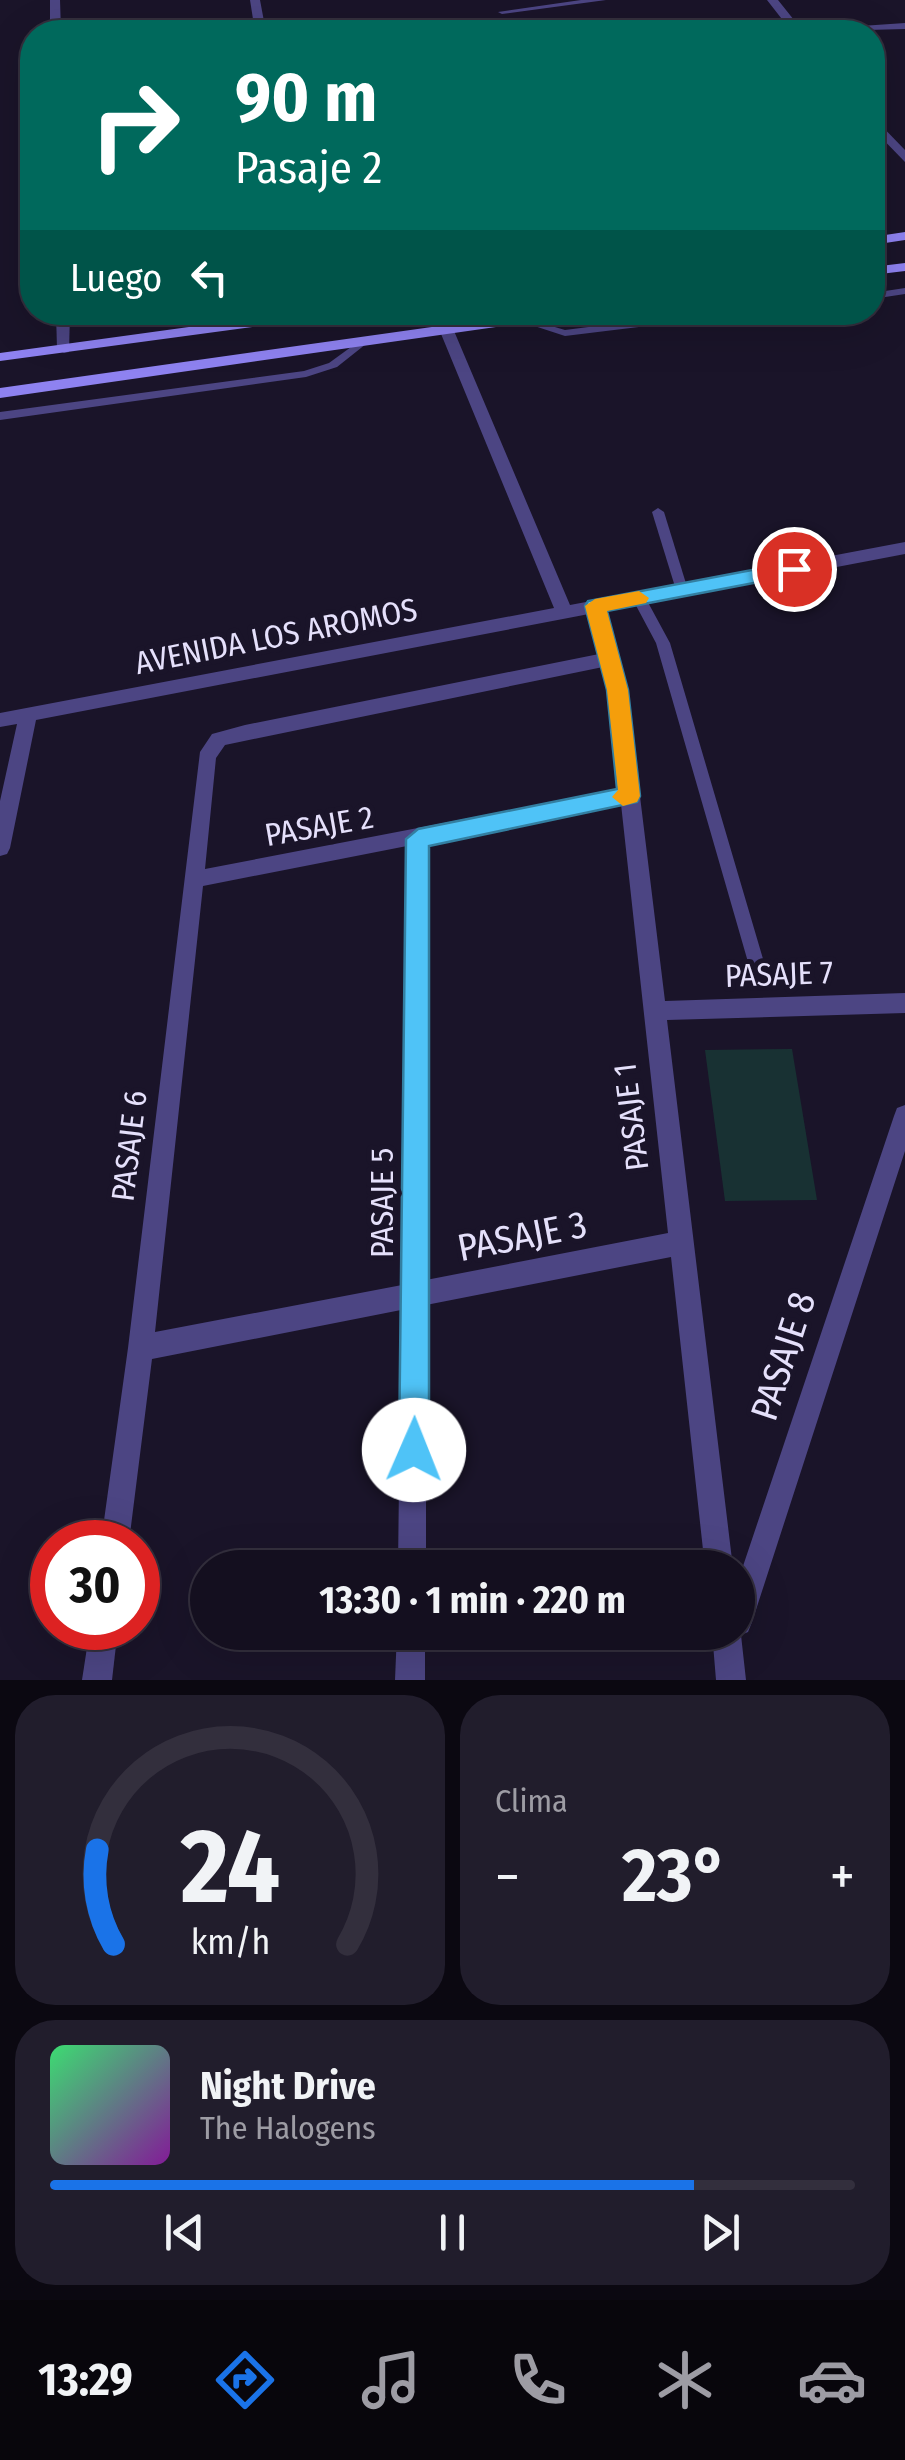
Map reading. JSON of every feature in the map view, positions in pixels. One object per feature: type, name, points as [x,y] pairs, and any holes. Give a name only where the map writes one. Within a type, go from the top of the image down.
[{"type":"street","points":[[772,0],[788,20]]},
{"type":"street","points":[[885,135],[905,158]]},
{"type":"street","points":[[63,325],[64,349]]},
{"type":"street","points":[[0,357],[235,325]]},
{"type":"street","points":[[444,325],[564,612]]},
{"type":"street","points":[[0,393],[484,325]]},
{"type":"street","name":"AVENIDA LOS AROMOS","points":[[0,720],[905,548]]},
{"type":"street","name":"PASAJE 1","points":[[595,606],[618,690],[717,1550]]},
{"type":"street","name":"PASAJE 6","points":[[118,1520],[142,1348],[207,757],[219,739],[245,732],[608,659]]},
{"type":"street","points":[[0,848],[28,714]]},
{"type":"street","name":"PASAJE 2","points":[[196,878],[629,796]]},
{"type":"street","name":"PASAJE 5","points":[[412,1550],[418,839]]},
{"type":"street","name":"PASAJE 7","points":[[654,1011],[905,1003]]},
{"type":"street","name":"PASAJE 8","points":[[755,1565],[905,1116]]},
{"type":"street","name":"PASAJE 3","points":[[142,1348],[682,1243]]},
{"type":"street","points":[[96,1680],[101,1650]]},
{"type":"street","points":[[410,1680],[411,1650]]},
{"type":"street","points":[[731,1680],[732,1650]]},
{"type":"lane","points":[[502,12],[602,0]]},
{"type":"lane","points":[[539,325],[564,332],[625,325]]},
{"type":"lane","points":[[0,416],[306,374],[333,365],[362,342]]},
{"type":"lane","points":[[658,512],[682,590]]},
{"type":"lane","points":[[639,598],[662,643],[758,969]]},
{"type":"green space","points":[[792,1049],[817,1200],[725,1201],[705,1050]]},
{"type":"slow traffic","points":[[623,797],[629,796],[618,690],[595,606],[639,598]]},
{"type":"route","points":[[414,1450],[418,839],[629,796],[618,690],[595,606],[794,569]]}]
